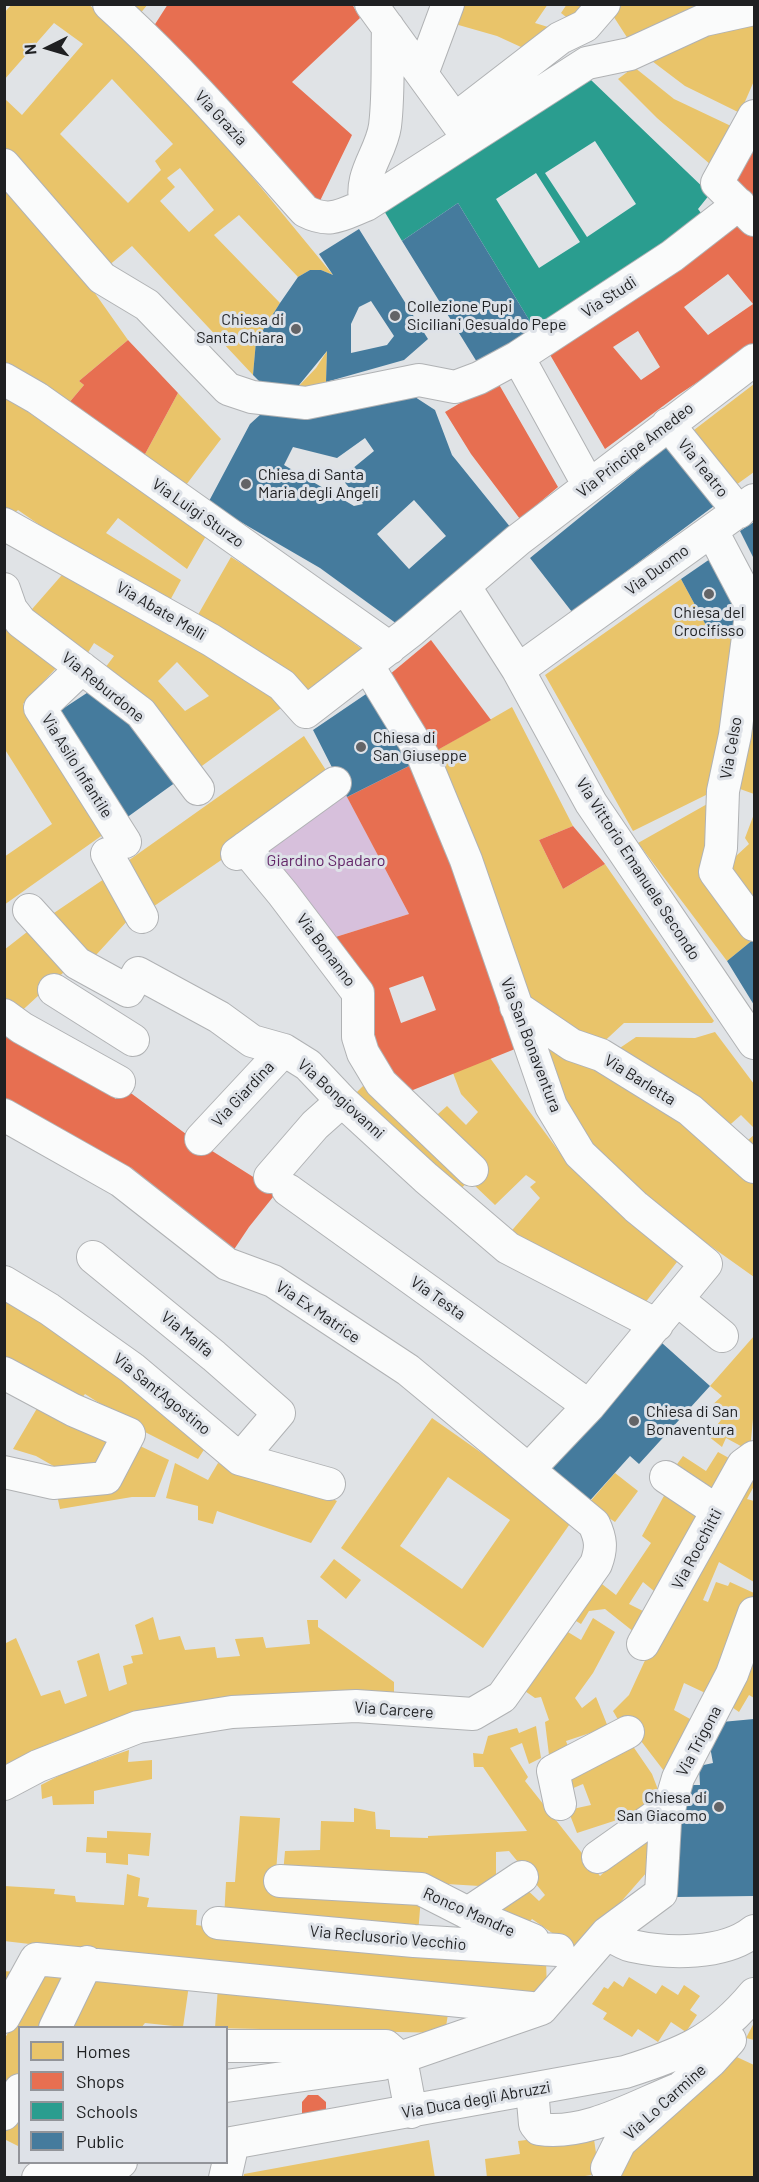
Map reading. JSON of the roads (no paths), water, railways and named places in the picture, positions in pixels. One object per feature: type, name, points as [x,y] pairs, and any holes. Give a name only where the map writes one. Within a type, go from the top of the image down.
[{"type":"street","name":"Via Grazia","points":[[109,4],[233,130],[305,211],[318,218],[330,219],[352,211]]},
{"type":"street","points":[[352,211],[462,129],[560,38],[585,26],[600,9]]},
{"type":"street","points":[[462,129],[587,63],[630,54],[704,20],[754,9]]},
{"type":"street","points":[[422,74],[445,11]]},
{"type":"street","points":[[352,211],[363,194],[364,180],[380,146],[385,126],[380,16]]},
{"type":"street","points":[[380,16],[462,129]]},
{"type":"street","points":[[737,202],[754,116]]},
{"type":"street","name":"Via Studi","points":[[5,166],[102,278],[147,305],[228,389],[252,397],[306,403],[419,380],[455,387],[466,383],[518,357],[672,256],[737,202]]},
{"type":"street","points":[[518,357],[589,486]]},
{"type":"street","name":"Via Principe Amedeo","points":[[306,712],[390,649],[518,540],[754,360]]},
{"type":"street","name":"Via Luigi Sturzo","points":[[4,379],[37,398],[390,649]]},
{"type":"street","name":"Via Teatro","points":[[668,424],[747,506]]},
{"type":"street","name":"Via Duomo","points":[[524,680],[560,640],[747,506]]},
{"type":"street","name":"Via Abate Melli","points":[[4,524],[211,640],[282,686],[306,712]]},
{"type":"street","name":"Via Celso","points":[[712,531],[753,607],[735,735],[723,791],[721,848],[715,872],[754,925]]},
{"type":"street","name":"Via Vittorio Emanuele Secondo","points":[[465,587],[524,680],[591,802],[754,1043]]},
{"type":"street","name":"Via Reburdone","points":[[4,589],[11,609],[21,622],[141,713],[198,789]]},
{"type":"street","name":"Via San Bonaventura","points":[[390,649],[423,756],[466,860],[551,1106],[580,1154],[636,1207],[706,1264],[589,1406],[529,1469]]},
{"type":"street","name":"Via Asilo Infantile","points":[[82,668],[40,708],[116,848],[142,917]]},
{"type":"street","name":"Via Bonanno","points":[[335,783],[241,851],[284,894],[358,993],[358,1037],[363,1053],[381,1083],[472,1170]]},
{"type":"street","name":"Via Bongiovanni","points":[[29,910],[128,992],[138,973],[219,1017],[252,1041],[284,1050],[308,1065],[342,1101],[426,1178],[508,1248],[657,1325]]},
{"type":"street","points":[[91,960],[13,1022],[119,1082]]},
{"type":"street","points":[[54,990],[133,1040]]},
{"type":"street","name":"Via Barletta","points":[[516,1007],[572,1045],[601,1055],[690,1110],[754,1167]]},
{"type":"street","name":"Via Giardina","points":[[201,1138],[284,1050]]},
{"type":"street","name":"Via Testa","points":[[342,1101],[315,1125],[279,1183],[589,1406]]},
{"type":"street","name":"Via Ex Matrice","points":[[4,1115],[121,1181],[227,1264],[273,1281],[408,1370],[529,1469]]},
{"type":"street","name":"Via Malfa","points":[[93,1257],[214,1356],[279,1413],[240,1459]]},
{"type":"street","name":"Via Sant'Agostino","points":[[4,1282],[49,1309],[132,1368],[240,1459],[329,1484]]},
{"type":"street","points":[[678,1300],[722,1336]]},
{"type":"street","points":[[4,1373],[73,1410],[129,1434],[106,1478],[53,1483],[4,1472]]},
{"type":"street","name":"Via Rocchitti","points":[[643,1644],[743,1465],[754,1457]]},
{"type":"street","name":"Via Carcere","points":[[4,1784],[38,1766],[138,1726],[232,1712],[356,1706],[455,1715],[473,1714],[489,1707],[509,1687],[596,1564],[601,1550],[601,1538],[594,1524],[529,1469]]},
{"type":"street","points":[[666,1477],[717,1512]]},
{"type":"street","name":"Via Trigona","points":[[541,2010],[568,1957],[607,1934],[661,1893],[665,1822],[678,1778],[732,1674],[754,1613]]},
{"type":"street","points":[[560,1804],[553,1771],[628,1732]]},
{"type":"street","points":[[598,1857],[670,1806]]},
{"type":"street","points":[[468,1913],[522,1877]]},
{"type":"street","name":"Ronco Mandre","points":[[280,1881],[421,1889],[468,1913],[568,1957]]},
{"type":"street","name":"Via Reclusorio Vecchio","points":[[218,1923],[568,1957]]},
{"type":"street","points":[[607,1934],[630,1945],[672,1949],[724,1946],[744,1939],[754,1931]]},
{"type":"street","points":[[4,2017],[36,1959],[87,1962],[541,2010]]},
{"type":"street","points":[[56,2026],[87,1962]]},
{"type":"street","points":[[734,2042],[754,1994]]},
{"type":"street","points":[[228,2086],[382,2064],[541,2010]]},
{"type":"street","name":"Via Duca degli Abruzzi","points":[[230,2143],[625,2072],[734,2042]]},
{"type":"street","name":"Via Lo Carmine","points":[[607,2168],[620,2142],[676,2090],[734,2042]]},
{"type":"street","points":[[228,2046],[386,2046],[401,2059],[411,2112]]},
{"type":"street","points":[[532,2089],[535,2124],[539,2129],[552,2131],[604,2119],[676,2090]]},
{"type":"street","points":[[4,2114],[18,2093]]},
{"type":"street","points":[[52,2176],[116,2164]]},
{"type":"place","name":"Collezione Pupi Siciliani Gesualdo Pepe","points":[[395,316]]},
{"type":"place","name":"Chiesa di Santa Chiara","points":[[296,329]]},
{"type":"place","name":"Chiesa di Santa Maria degli Angeli","points":[[246,484]]},
{"type":"place","name":"Chiesa del Crocifisso","points":[[709,594]]},
{"type":"place","name":"Chiesa di San Giuseppe","points":[[361,747]]},
{"type":"place","name":"Chiesa di San Bonaventura","points":[[634,1421]]},
{"type":"place","name":"Chiesa di San Giacomo","points":[[719,1807]]},
{"type":"park label","name":"Giardino Spadaro","points":[[326,861]]}]
